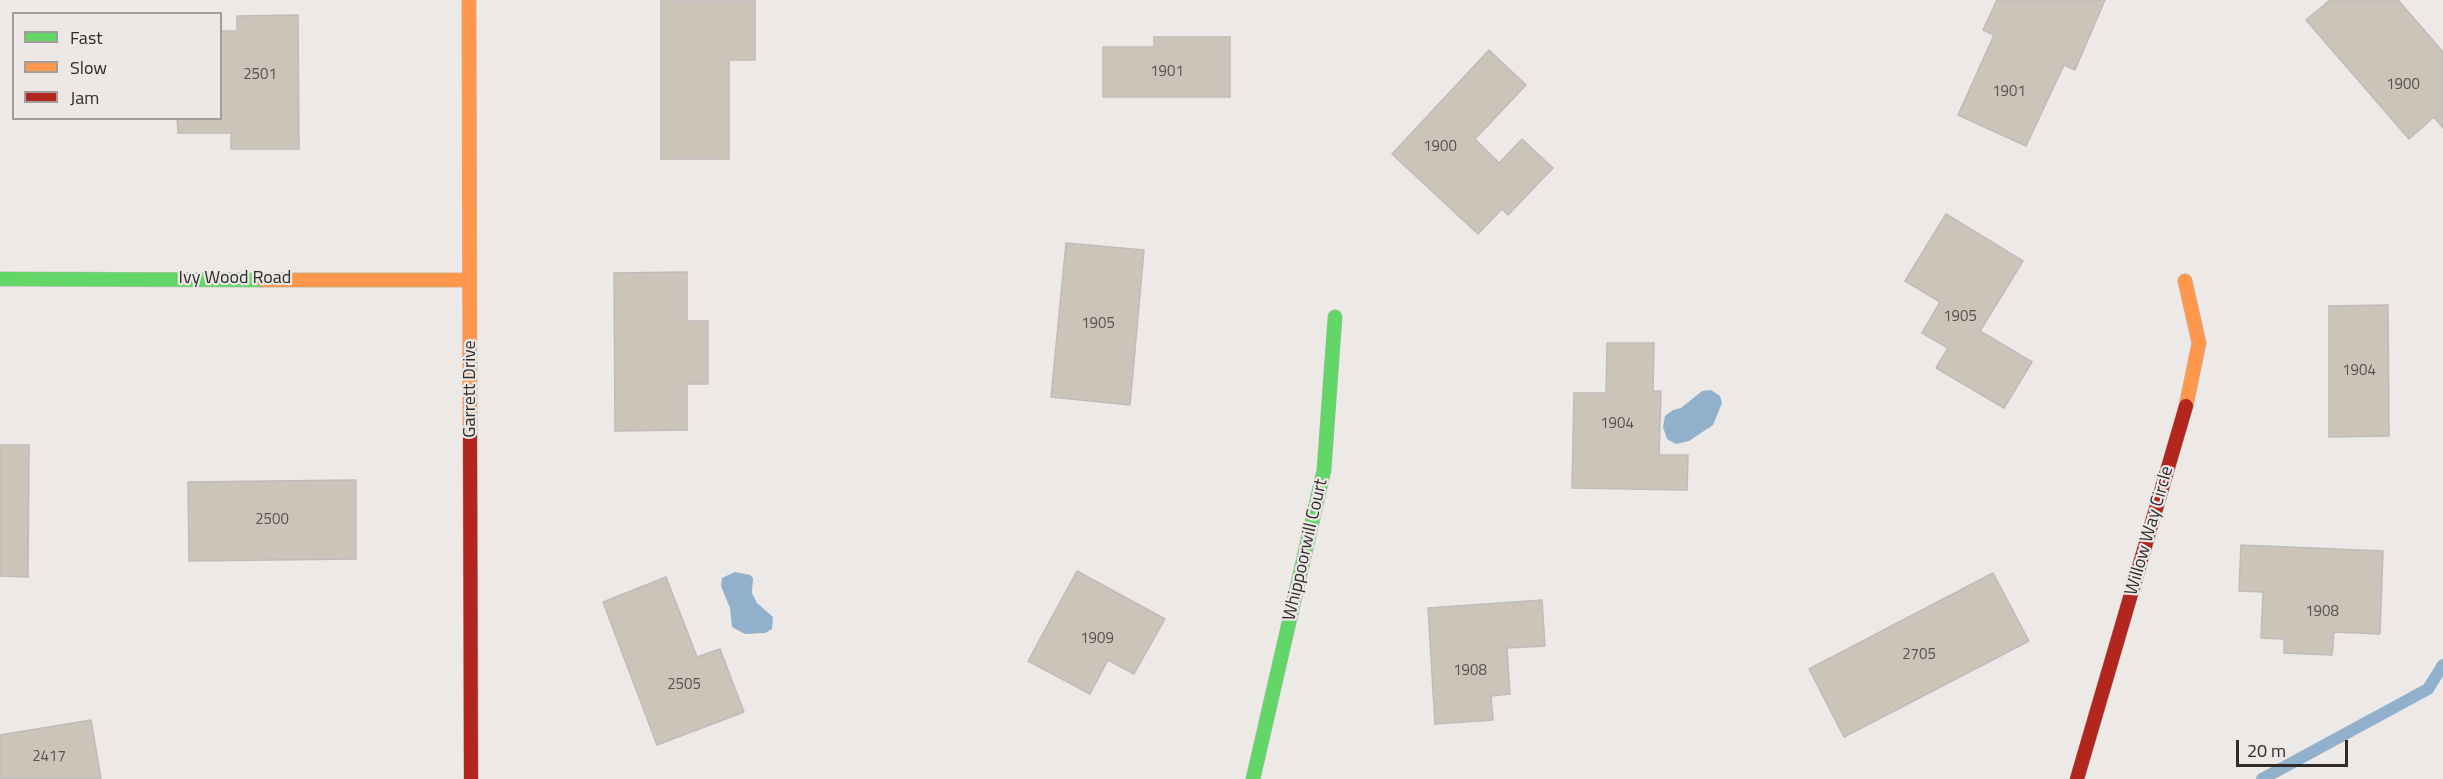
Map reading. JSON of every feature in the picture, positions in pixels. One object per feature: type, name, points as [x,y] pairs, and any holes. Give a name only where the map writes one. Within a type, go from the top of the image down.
[{"type":"street","name":"Garrett Drive","points":[[470,0],[471,779]]},
{"type":"street","name":"Ivy Wood Road","points":[[0,279],[471,280]]},
{"type":"street","name":"Willow Way Circle","points":[[2077,779],[2190,391],[2199,343],[2185,281]]},
{"type":"street","name":"Whippoorwill Court","points":[[1253,779],[1324,470],[1335,317]]},
{"type":"water","points":[[1711,390],[1720,396],[1722,403],[1713,425],[1689,441],[1676,444],[1667,439],[1663,427],[1665,416],[1681,408],[1702,391]]},
{"type":"water","points":[[735,572],[750,575],[753,578],[752,593],[757,603],[773,617],[772,629],[765,633],[745,634],[732,627],[730,608],[721,586],[722,578]]},
{"type":"building","points":[[1997,0],[2105,0],[2075,70],[2064,65],[2026,146],[1958,115],[1994,35],[1983,30]]},
{"type":"building","points":[[2330,0],[2398,0],[2443,52],[2443,128],[2434,117],[2409,139],[2306,20]]},
{"type":"building","points":[[661,1],[755,1],[755,60],[729,60],[729,159],[661,159]]},
{"type":"building","points":[[298,15],[299,149],[231,149],[231,133],[178,133],[177,120],[222,120],[222,31],[237,31],[237,16]]},
{"type":"building","points":[[1154,37],[1230,37],[1230,97],[1103,97],[1103,47],[1154,47]]},
{"type":"building","points":[[1489,50],[1526,85],[1475,139],[1499,163],[1522,139],[1553,168],[1508,215],[1502,209],[1478,234],[1392,154]]},
{"type":"building","points":[[1946,214],[2023,261],[1980,331],[2032,362],[2004,408],[1936,368],[1948,348],[1922,333],[1940,302],[1905,281]]},
{"type":"building","points":[[1066,243],[1144,250],[1130,405],[1051,397]]},
{"type":"building","points":[[687,272],[687,321],[708,321],[708,384],[687,384],[687,430],[615,431],[614,273]]},
{"type":"building","points":[[2388,305],[2389,436],[2329,437],[2329,306]]},
{"type":"building","points":[[1607,343],[1654,343],[1653,391],[1661,391],[1659,455],[1688,455],[1687,490],[1572,488],[1574,393],[1606,393]]},
{"type":"building","points":[[0,445],[29,445],[28,577],[0,576]]},
{"type":"building","points":[[356,480],[356,559],[189,561],[188,482]]},
{"type":"building","points":[[2241,545],[2383,551],[2380,634],[2334,632],[2332,655],[2284,653],[2284,639],[2261,638],[2263,592],[2239,591]]},
{"type":"building","points":[[1077,571],[1165,619],[1134,674],[1108,660],[1090,694],[1028,661]]},
{"type":"building","points":[[1993,573],[2029,641],[1844,737],[1809,669]]},
{"type":"building","points":[[666,577],[697,657],[720,649],[744,712],[657,745],[603,602]]},
{"type":"building","points":[[1542,600],[1545,646],[1507,648],[1510,694],[1491,696],[1493,720],[1435,724],[1428,608]]},
{"type":"building","points":[[91,720],[101,779],[0,779],[0,735]]},
{"type":"waterway","points":[[2262,779],[2428,689],[2443,665]]},
{"type":"traffic: fast","points":[[0,279],[263,280]]},
{"type":"traffic: fast","points":[[1253,779],[1324,470],[1335,317]]},
{"type":"traffic: slow","points":[[469,0],[470,431]]},
{"type":"traffic: slow","points":[[263,280],[470,280]]},
{"type":"traffic: slow","points":[[2185,281],[2199,343],[2186,406]]},
{"type":"traffic: jam","points":[[2077,779],[2186,406]]},
{"type":"traffic: jam","points":[[470,431],[471,779]]}]
